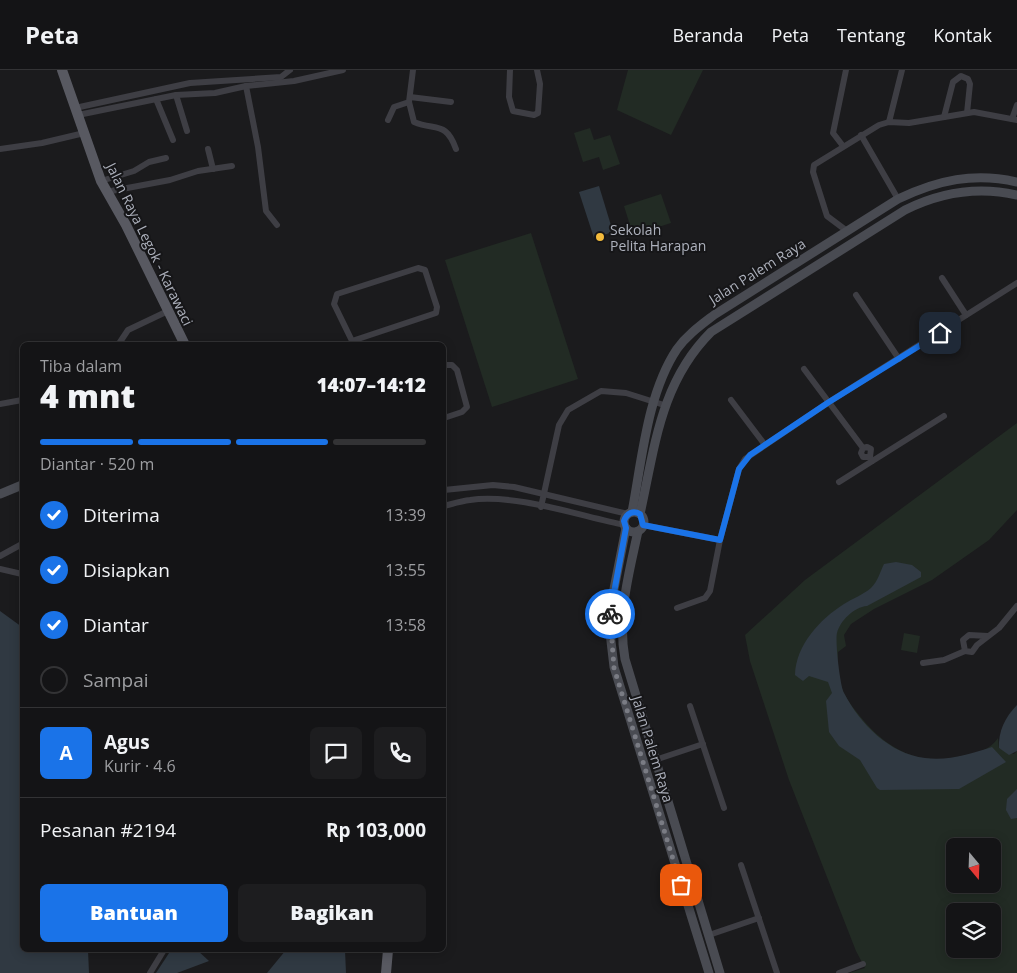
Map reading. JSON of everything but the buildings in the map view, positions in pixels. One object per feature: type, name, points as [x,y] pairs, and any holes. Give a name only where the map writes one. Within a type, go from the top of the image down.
[{"type":"main road","name":"Jalan Raya Legok - Karawaci","points":[[62,70],[106,192],[126,225],[184,342]]},
{"type":"main road","points":[[386,973],[388,952]]},
{"type":"street","points":[[76,111],[190,83],[281,77],[290,70]]},
{"type":"street","points":[[76,111],[176,95],[215,92],[246,86],[294,81],[343,70]]},
{"type":"street","points":[[413,70],[409,100],[414,122],[445,129],[452,137],[456,149]]},
{"type":"street","points":[[510,70],[509,97],[513,111],[534,115],[538,113],[540,92],[537,70]]},
{"type":"street","points":[[843,146],[835,138],[833,131],[846,70]]},
{"type":"street","points":[[889,122],[902,70]]},
{"type":"street","points":[[944,117],[953,82],[961,76],[968,79],[970,84],[967,113]]},
{"type":"street","points":[[246,86],[258,147],[266,211],[277,225]]},
{"type":"street","points":[[176,95],[187,131]]},
{"type":"street","points":[[156,99],[172,140]]},
{"type":"street","points":[[388,120],[394,107],[409,100],[451,102]]},
{"type":"street","points":[[848,231],[827,216],[813,170],[814,165],[843,146],[889,122],[909,123],[967,113],[986,113],[1014,120],[1017,105]]},
{"type":"street","points":[[0,149],[62,139],[80,134],[82,129]]},
{"type":"street","points":[[861,136],[900,198]]},
{"type":"street","points":[[208,149],[213,169]]},
{"type":"street","points":[[101,180],[134,171],[150,162],[166,158]]},
{"type":"street","points":[[106,192],[232,166]]},
{"type":"street","name":"Jalan Palem Raya","points":[[634,513],[653,403],[662,376],[678,348],[694,330],[714,315],[900,198],[942,181],[964,177],[983,177],[1017,182]]},
{"type":"street","name":"Jalan Palem Raya","points":[[709,973],[614,668],[609,624],[626,526],[634,513],[664,405],[683,367],[697,346],[711,332],[905,210],[931,198],[965,191],[982,190],[1017,195]]},
{"type":"street","points":[[353,342],[334,304],[337,294],[418,268],[425,270],[437,307],[434,315],[356,342]]},
{"type":"street","points":[[942,278],[966,316]]},
{"type":"street","points":[[677,608],[700,600],[709,594],[720,540],[742,464],[750,455],[829,402],[1017,283]]},
{"type":"street","points":[[856,295],[899,359]]},
{"type":"street","points":[[120,342],[128,330],[168,311]]},
{"type":"street","points":[[446,365],[452,365],[457,370],[467,407],[462,412],[446,417]]},
{"type":"street","points":[[804,369],[863,448],[861,453],[863,457],[871,459]]},
{"type":"street","points":[[541,507],[561,419],[568,410],[601,391],[626,392],[653,403],[664,405]]},
{"type":"street","points":[[0,404],[20,400]]},
{"type":"street","points":[[731,400],[765,446]]},
{"type":"street","points":[[839,482],[871,459],[944,416]]},
{"type":"street","points":[[446,490],[493,485],[544,494],[634,513],[640,528]]},
{"type":"street","points":[[0,494],[20,486]]},
{"type":"street","points":[[446,506],[471,500],[493,499],[541,507],[626,526],[720,540]]},
{"type":"street","name":"Jalan Palem Raya","points":[[640,528],[624,590],[621,619],[622,644],[720,973]]},
{"type":"street","points":[[0,556],[20,545]]},
{"type":"street","points":[[0,568],[20,573]]},
{"type":"street","points":[[923,663],[944,660],[965,651],[972,652],[999,628],[1017,606]]},
{"type":"street","points":[[965,651],[963,640],[970,635],[988,636]]},
{"type":"street","points":[[690,706],[724,808]]},
{"type":"street","points":[[655,760],[702,744]]},
{"type":"street","points":[[741,865],[777,973]]},
{"type":"street","points":[[709,935],[759,918]]},
{"type":"street","points":[[150,973],[163,952]]},
{"type":"street","points":[[839,973],[863,964]]},
{"type":"shaded area","points":[[628,70],[703,70],[671,135],[617,110]]},
{"type":"shaded area","points":[[590,128],[594,140],[610,135],[620,164],[603,170],[599,157],[583,162],[574,133]]},
{"type":"shaded area","points":[[599,186],[613,232],[594,238],[579,192]]},
{"type":"shaded area","points":[[661,194],[671,223],[633,235],[624,206]]},
{"type":"shaded area","points":[[531,233],[578,379],[492,407],[445,260]]},
{"type":"shaded area","points":[[1017,423],[1017,510],[989,540],[932,580],[874,609],[851,624],[844,635],[846,646],[838,652],[838,675],[842,689],[856,711],[881,738],[906,753],[934,759],[949,758],[984,750],[998,738],[999,748],[1014,754],[1017,751],[1017,973],[849,973],[865,968],[856,951],[789,780],[750,661],[745,635],[805,580]]},
{"type":"shaded area","points":[[896,562],[912,565],[921,572],[921,577],[867,606],[857,609],[848,615],[841,624],[837,633],[837,645],[842,688],[858,716],[867,726],[877,736],[900,751],[925,758],[942,759],[992,747],[1006,762],[959,789],[880,790],[877,788],[860,760],[839,746],[829,732],[826,701],[832,693],[828,682],[809,676],[803,681],[795,675],[800,653],[818,625],[835,610],[871,588],[884,564]]},
{"type":"shaded area","points":[[0,611],[20,626],[20,952],[88,952],[89,973],[0,973]]},
{"type":"shaded area","points":[[904,633],[920,636],[917,653],[901,650]]},
{"type":"shaded area","points":[[1017,705],[1017,751],[1009,755],[999,748],[1000,736],[1006,720]]},
{"type":"shaded area","points":[[1017,789],[1017,818],[1011,819],[1006,810],[1007,799]]},
{"type":"shaded area","points":[[170,952],[199,952],[209,961],[177,973],[156,973]]},
{"type":"shaded area","points":[[284,952],[345,952],[346,973],[267,973]]},
{"type":"way so far","points":[[610,614],[609,624],[614,668],[681,885]]},
{"type":"place","name":"Sekolah Pelita Harapan","points":[[600,237]]},
{"type":"route","points":[[610,614],[626,528],[624,521],[628,514],[632,512],[640,514],[643,517],[643,525],[720,540],[739,469],[750,455],[829,402],[940,333]]}]
